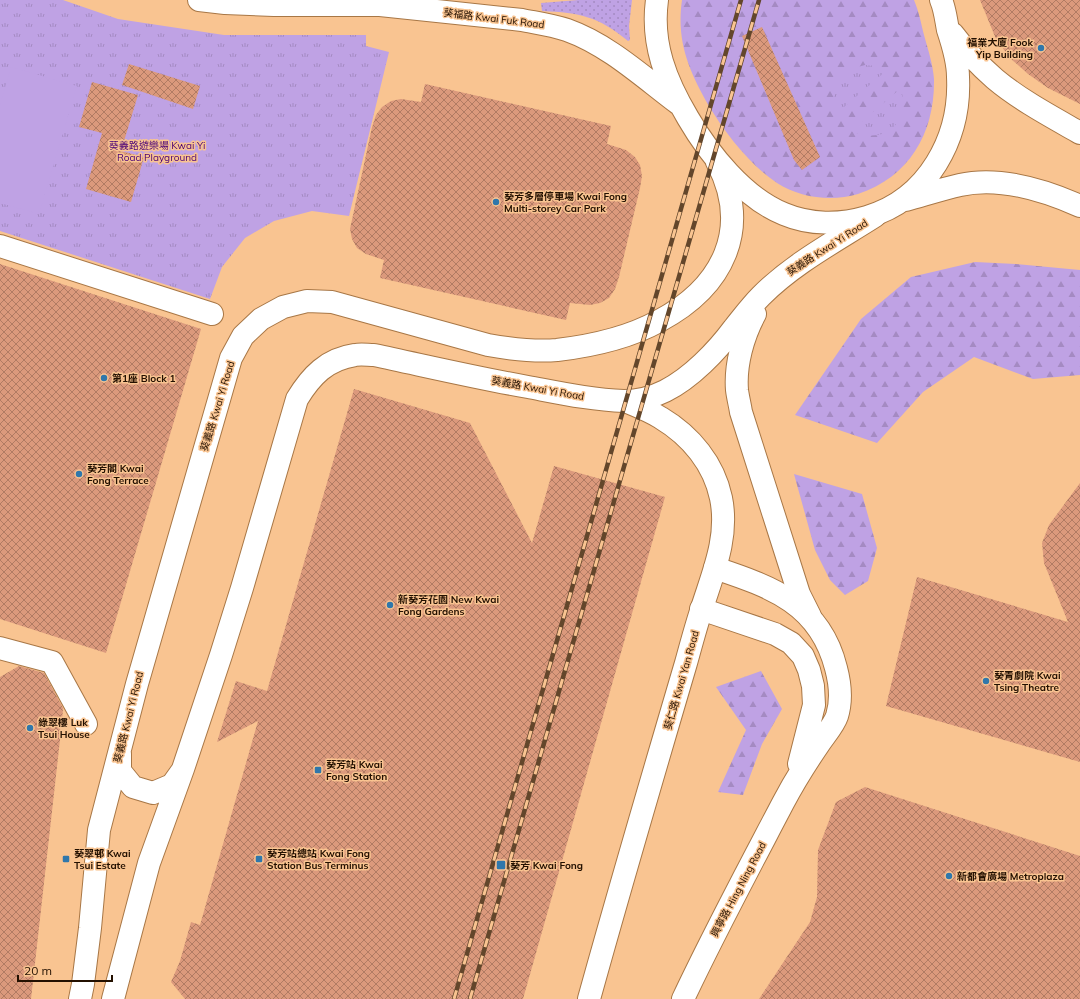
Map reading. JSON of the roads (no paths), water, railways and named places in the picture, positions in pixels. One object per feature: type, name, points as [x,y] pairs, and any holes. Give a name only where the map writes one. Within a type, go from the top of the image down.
[{"type":"street","name":"葵福路 Kwai Fuk Road","points":[[199,0],[225,3],[274,5],[380,5],[522,20],[567,30],[588,40],[607,51],[680,105]]},
{"type":"street","name":"葵福路 Kwai Fuk Road","points":[[380,5],[416,0]]},
{"type":"street","points":[[657,0],[655,13],[656,36],[661,60],[680,105],[696,133],[716,159],[738,182],[763,203],[784,214],[807,220],[832,223],[856,220],[879,213],[901,201],[920,185],[936,166],[947,145],[954,124],[958,102],[958,77],[955,53],[942,1]]},
{"type":"street","points":[[948,29],[968,54],[996,79],[1040,110],[1080,133]]},
{"type":"street","name":"葵義路 Kwai Yi Road","points":[[80,999],[90,928],[99,830],[151,632],[231,358],[243,336],[261,319],[283,307],[307,301],[332,302],[488,345],[510,349],[556,350],[585,346],[637,331],[659,321],[680,308],[698,293],[714,275],[724,257],[731,238],[733,217],[731,197],[725,177],[716,159]]},
{"type":"street","points":[[901,201],[961,184],[984,182],[1007,184],[1031,189],[1067,200],[1080,206]]},
{"type":"street","name":"葵義路 Kwai Yi Road","points":[[113,999],[149,863],[183,769],[242,588],[297,399],[307,383],[320,369],[337,360],[355,355],[374,355],[550,391],[592,398],[625,401],[639,400],[665,391],[685,378],[719,346],[747,311],[776,281],[795,266],[879,213]]},
{"type":"street","points":[[0,246],[212,314]]},
{"type":"street","points":[[776,281],[762,300],[751,321],[743,343],[738,366],[737,389],[741,412],[798,594],[810,616]]},
{"type":"street","name":"葵仁路 Kwai Yan Road","points":[[589,999],[701,609],[715,568],[722,540],[724,520],[721,499],[715,479],[706,460],[694,444],[678,429],[660,417],[625,401]]},
{"type":"street","name":"興寧路 Hing Ning Road","points":[[682,999],[795,780],[837,717],[840,702],[840,687],[833,655],[821,632],[810,616],[782,596],[748,579],[715,568]]},
{"type":"street","name":"興寧路 Hing Ning Road","points":[[701,609],[775,634],[791,643],[803,656],[809,670],[813,686],[814,705],[795,780]]},
{"type":"street","points":[[0,648],[52,662],[86,724]]},
{"type":"street","points":[[120,750],[120,771],[133,787],[153,793],[172,786],[183,769]]},
{"type":"railway","points":[[454,999],[741,0]]},
{"type":"railway","points":[[470,999],[759,0]]},
{"type":"place","name":"福業大廈 Fook Yip Building","points":[[1041,48]]},
{"type":"place","name":"葵芳多層停車場 Kwai Fong Multi-storey Car Park","points":[[496,202]]},
{"type":"place","name":"第1座 Block 1","points":[[104,378]]},
{"type":"place","name":"葵芳閣 Kwai Fong Terrace","points":[[79,474]]},
{"type":"place","name":"新葵芳花園 New Kwai Fong Gardens","points":[[390,605]]},
{"type":"place","name":"葵青劇院 Kwai Tsing Theatre","points":[[986,681]]},
{"type":"place","name":"綠翠樓 Luk Tsui House","points":[[30,728]]},
{"type":"place","name":"葵芳站 Kwai Fong Station","points":[[318,770]]},
{"type":"place","name":"葵翠邨 Kwai Tsui Estate","points":[[66,859]]},
{"type":"place","name":"葵芳站總站 Kwai Fong Station Bus Terminus","points":[[259,859]]},
{"type":"place","name":"葵芳 Kwai Fong","points":[[501,865]]},
{"type":"place","name":"新都會廣場 Metroplaza","points":[[949,876]]},
{"type":"park label","name":"葵義路遊樂場 Kwai Yi Road Playground","points":[[157,150]]}]
